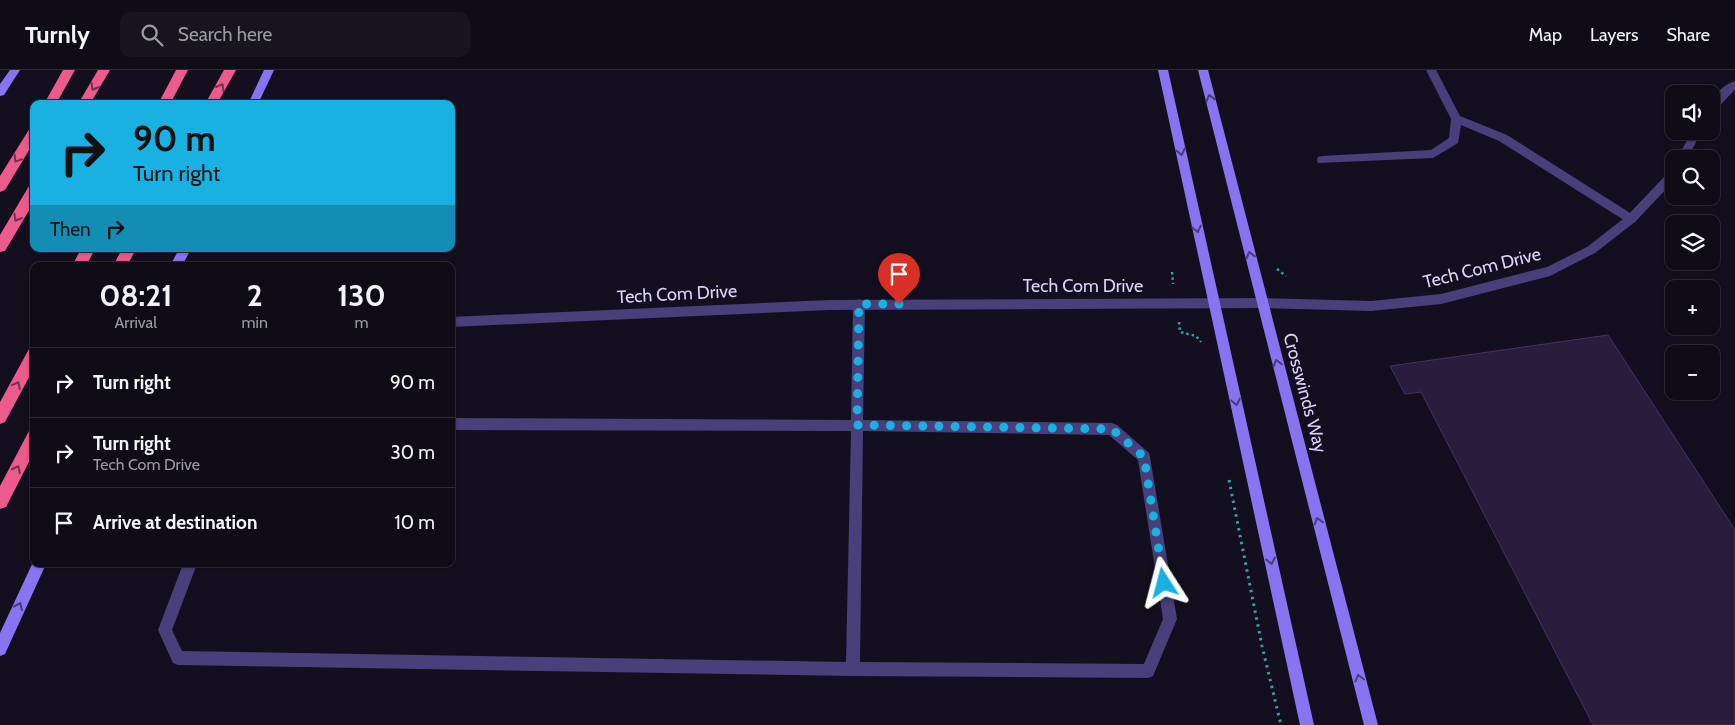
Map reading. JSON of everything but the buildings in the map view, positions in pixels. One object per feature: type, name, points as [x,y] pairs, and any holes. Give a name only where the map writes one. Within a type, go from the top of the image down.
[{"type":"highway","points":[[52,100],[68,70]]},
{"type":"highway","points":[[86,100],[104,70]]},
{"type":"highway","points":[[166,100],[182,70]]},
{"type":"highway","points":[[213,100],[230,70]]},
{"type":"highway","points":[[0,187],[30,138]]},
{"type":"highway","points":[[0,247],[30,197]]},
{"type":"highway","points":[[0,417],[30,361]]},
{"type":"highway","points":[[0,502],[30,444]]},
{"type":"main road","points":[[0,92],[15,70]]},
{"type":"main road","points":[[255,100],[269,70]]},
{"type":"main road","points":[[1163,70],[1307,725]]},
{"type":"main road","name":"Crosswinds Way","points":[[1203,70],[1371,725]]},
{"type":"main road","points":[[0,649],[38,567]]},
{"type":"street","points":[[1322,160],[1433,154],[1454,140],[1456,119],[1431,70]]},
{"type":"street","points":[[1720,97],[1735,85]]},
{"type":"street","points":[[1456,119],[1504,138],[1631,219]]},
{"type":"street","name":"Tech Com Drive","points":[[455,322],[859,304],[1262,303],[1371,306],[1440,299],[1550,271],[1591,250],[1631,219],[1665,181]]},
{"type":"street","points":[[853,669],[859,304]]},
{"type":"street","points":[[189,567],[165,630],[178,658],[853,669],[1148,671],[1170,619],[1144,457],[1112,429],[857,425],[455,424]]},
{"type":"path","points":[[1179,326],[1180,332],[1196,336],[1202,343]]},
{"type":"path","points":[[1227,470],[1262,646],[1281,725]]},
{"type":"route","points":[[899,304],[859,304],[857,425],[1112,429],[1144,457],[1164,583]]}]
